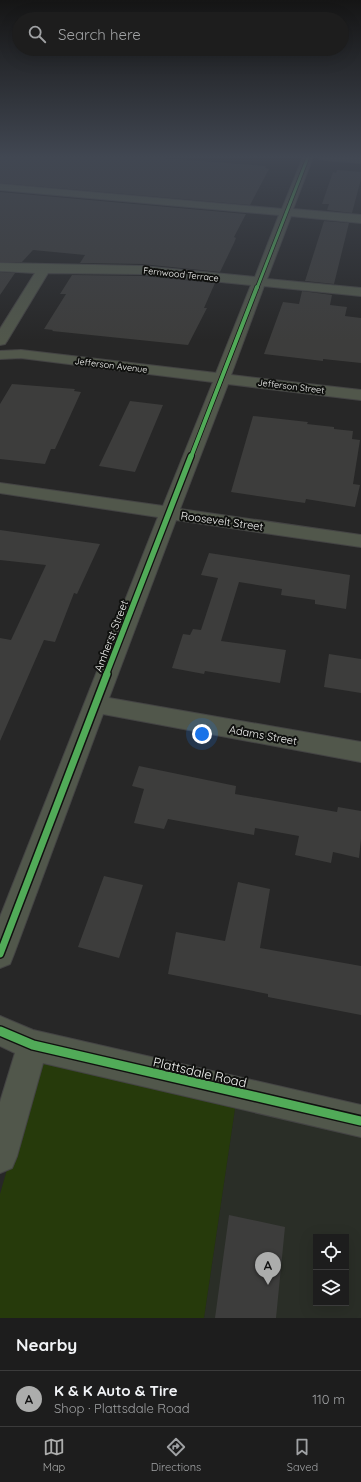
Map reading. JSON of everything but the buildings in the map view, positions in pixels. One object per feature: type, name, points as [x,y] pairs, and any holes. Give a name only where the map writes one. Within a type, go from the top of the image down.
[{"type":"street","name":"Amherst Street","points":[[0,954],[95,704],[284,219]]},
{"type":"street","name":"Fernwood Terrace","points":[[0,267],[142,270],[361,292]]},
{"type":"street","points":[[0,341],[44,269]]},
{"type":"street","name":"Jefferson Avenue","points":[[0,354],[21,354],[222,378]]},
{"type":"street","name":"Jefferson Street","points":[[222,378],[361,394]]},
{"type":"street","name":"Roosevelt Street","points":[[0,488],[361,541]]},
{"type":"street","name":"Adams Street","points":[[95,704],[361,752]]},
{"type":"street","points":[[0,1031],[33,1045],[0,1156]]},
{"type":"street","name":"Plattsdale Road","points":[[33,1045],[361,1121]]},
{"type":"shaded area","points":[[236,1102],[361,1129],[361,1318],[204,1318]]},
{"type":"green space","points":[[39,1057],[236,1102],[204,1318],[0,1318],[0,1194]]},
{"type":"cycle path","points":[[0,954],[95,704],[284,219]]},
{"type":"cycle path","points":[[0,1031],[33,1045],[361,1121]]},
{"type":"place","name":"K & K Auto & Tire","points":[[268,1285]]}]
